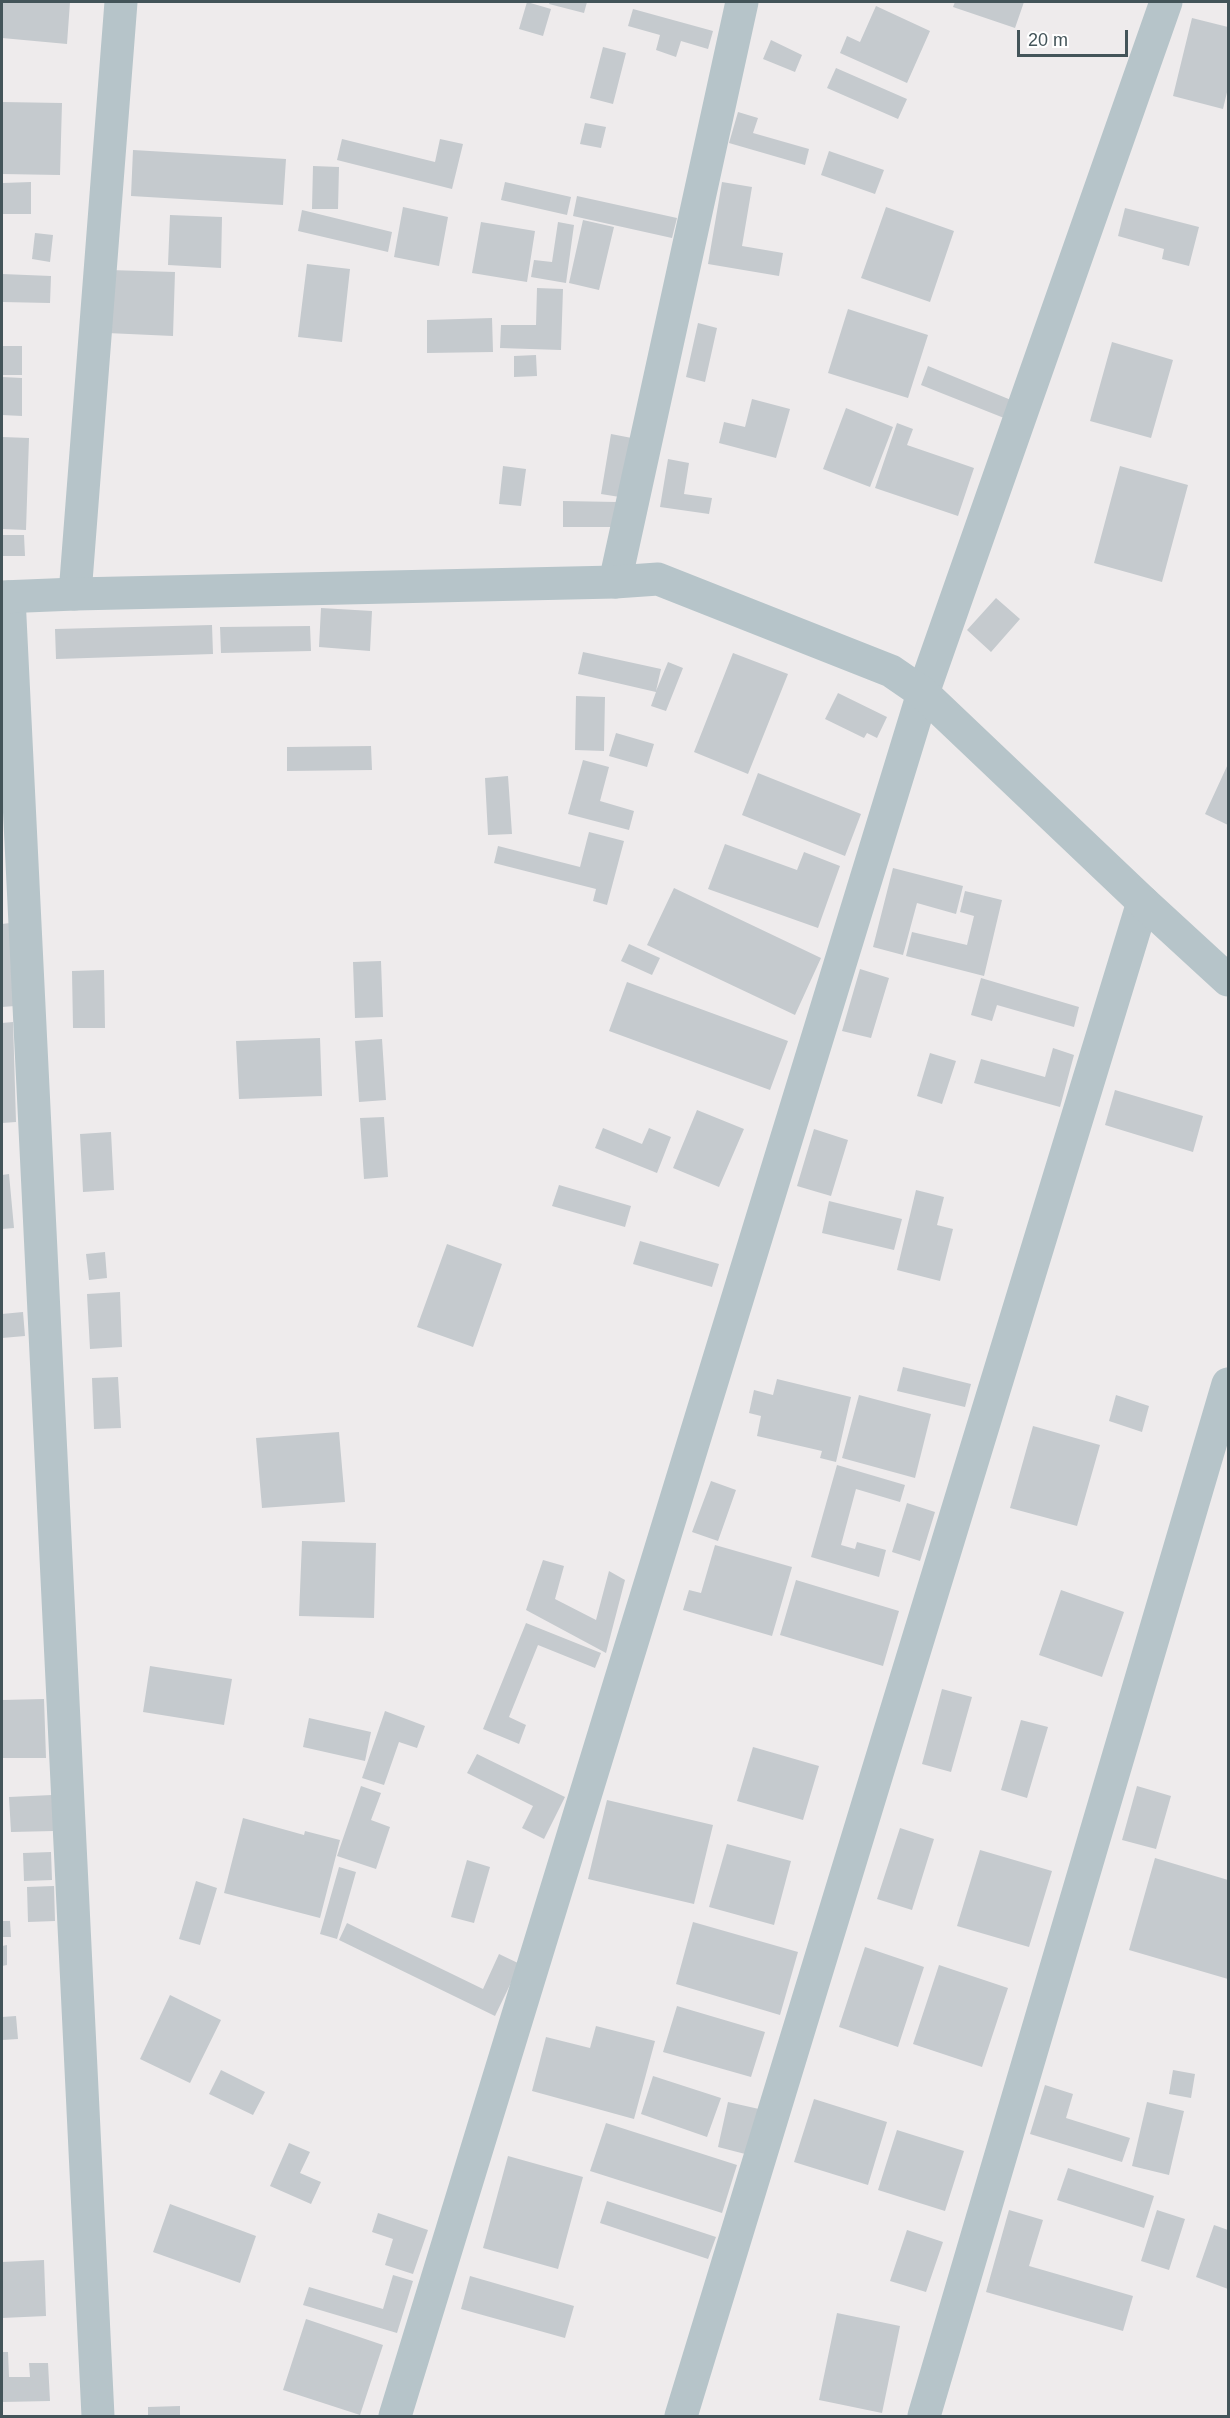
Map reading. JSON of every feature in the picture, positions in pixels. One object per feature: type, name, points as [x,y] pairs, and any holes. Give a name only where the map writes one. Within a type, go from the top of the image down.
[{"type":"street","points":[[75,594],[121,2]]},
{"type":"street","points":[[615,582],[742,2]]},
{"type":"street","points":[[395,2416],[923,693],[1166,2]]},
{"type":"street","points":[[98,2416],[5,597],[615,582],[658,579],[891,671],[923,693],[1228,980]]},
{"type":"street","points":[[681,2416],[1143,902]]},
{"type":"street","points":[[924,2416],[1228,1384]]},
{"type":"building","points":[[2,2],[70,2],[67,44],[2,38]]},
{"type":"building","points":[[527,2],[551,9],[543,36],[519,29]]},
{"type":"building","points":[[550,2],[587,2],[584,13],[549,4]]},
{"type":"building","points":[[955,2],[1024,2],[1015,28],[953,7]]},
{"type":"building","points":[[876,6],[930,31],[907,83],[840,53],[847,36],[860,42]]},
{"type":"building","points":[[633,9],[713,31],[708,49],[681,41],[676,57],[656,50],[660,35],[628,26]]},
{"type":"building","points":[[1192,18],[1228,27],[1228,88],[1223,109],[1173,96]]},
{"type":"building","points":[[771,40],[802,55],[795,72],[763,59]]},
{"type":"building","points":[[603,47],[626,53],[613,104],[590,98]]},
{"type":"building","points":[[836,68],[907,99],[898,119],[827,88]]},
{"type":"building","points":[[2,102],[62,103],[60,175],[2,174]]},
{"type":"building","points":[[738,112],[758,118],[753,133],[809,149],[805,165],[729,143]]},
{"type":"building","points":[[585,123],[606,127],[601,148],[580,144]]},
{"type":"building","points":[[342,139],[435,162],[440,139],[463,144],[452,189],[337,160]]},
{"type":"building","points":[[133,150],[286,159],[283,205],[131,196]]},
{"type":"building","points":[[829,151],[884,170],[875,194],[821,175]]},
{"type":"building","points":[[313,166],[339,167],[338,209],[312,209]]},
{"type":"building","points":[[31,182],[31,214],[3,214],[3,183]]},
{"type":"building","points":[[505,182],[571,197],[567,215],[501,200]]},
{"type":"building","points":[[722,182],[752,187],[742,246],[783,253],[779,276],[708,264]]},
{"type":"building","points":[[577,196],[677,218],[672,238],[573,216]]},
{"type":"building","points":[[403,207],[448,217],[439,266],[394,257]]},
{"type":"building","points":[[886,207],[954,231],[930,302],[861,278]]},
{"type":"building","points":[[1125,208],[1199,227],[1189,266],[1162,259],[1164,249],[1118,236]]},
{"type":"building","points":[[302,210],[392,232],[388,252],[298,231]]},
{"type":"building","points":[[170,215],[222,217],[221,268],[168,265]]},
{"type":"building","points":[[583,220],[614,227],[599,290],[569,283]]},
{"type":"building","points":[[481,222],[535,231],[527,282],[472,273]]},
{"type":"building","points":[[558,222],[574,225],[566,283],[531,277],[534,260],[552,262]]},
{"type":"building","points":[[35,233],[53,235],[50,262],[32,259]]},
{"type":"building","points":[[307,264],[350,269],[342,342],[298,337]]},
{"type":"building","points":[[109,270],[175,272],[173,336],[107,333]]},
{"type":"building","points":[[2,274],[51,276],[50,303],[2,302]]},
{"type":"building","points":[[537,288],[563,289],[561,350],[500,348],[501,325],[536,325]]},
{"type":"building","points":[[848,309],[928,335],[908,398],[828,373]]},
{"type":"building","points":[[492,318],[493,352],[427,353],[427,320]]},
{"type":"building","points":[[698,323],[717,328],[705,382],[686,377]]},
{"type":"building","points":[[1112,342],[1173,360],[1151,438],[1090,421]]},
{"type":"building","points":[[2,346],[22,346],[22,375],[2,375]]},
{"type":"building","points":[[536,355],[537,376],[514,377],[514,356]]},
{"type":"building","points":[[928,366],[1011,400],[1004,418],[921,385]]},
{"type":"building","points":[[2,377],[22,378],[22,416],[2,415]]},
{"type":"building","points":[[752,399],[790,409],[776,458],[719,443],[724,422],[745,427]]},
{"type":"building","points":[[846,408],[893,427],[870,487],[823,469]]},
{"type":"building","points":[[897,423],[913,429],[907,445],[974,468],[958,516],[875,488]]},
{"type":"building","points":[[611,434],[637,439],[626,498],[601,494]]},
{"type":"building","points":[[2,437],[29,438],[26,530],[2,529]]},
{"type":"building","points":[[668,459],[689,463],[684,494],[712,498],[709,514],[660,507]]},
{"type":"building","points":[[503,466],[526,469],[521,506],[499,504]]},
{"type":"building","points":[[1120,466],[1188,485],[1162,582],[1094,563]]},
{"type":"building","points":[[563,501],[617,502],[616,527],[563,527]]},
{"type":"building","points":[[2,535],[24,535],[25,556],[2,556]]},
{"type":"building","points":[[996,598],[1020,619],[991,652],[967,630]]},
{"type":"building","points":[[321,608],[372,611],[370,651],[319,647]]},
{"type":"building","points":[[212,625],[213,654],[56,659],[55,629]]},
{"type":"building","points":[[310,626],[311,651],[221,653],[220,627]]},
{"type":"building","points":[[583,652],[661,669],[656,691],[668,662],[683,668],[666,711],[651,706],[656,692],[578,674]]},
{"type":"building","points":[[733,653],[788,674],[748,774],[694,752]]},
{"type":"building","points":[[838,693],[887,717],[877,738],[867,733],[864,738],[825,719]]},
{"type":"building","points":[[576,696],[605,697],[604,751],[575,750]]},
{"type":"building","points":[[616,733],[654,744],[647,767],[609,756]]},
{"type":"building","points":[[371,746],[372,770],[287,771],[287,747]]},
{"type":"building","points":[[583,760],[609,767],[600,801],[634,811],[629,830],[568,814]]},
{"type":"building","points":[[1228,764],[1228,825],[1205,814]]},
{"type":"building","points":[[758,773],[861,814],[845,856],[742,815]]},
{"type":"building","points":[[508,776],[512,834],[488,835],[485,778]]},
{"type":"building","points":[[589,832],[624,841],[607,905],[593,901],[596,889],[494,863],[498,846],[580,867]]},
{"type":"building","points":[[725,844],[797,870],[804,852],[840,866],[818,928],[708,889]]},
{"type":"building","points":[[893,868],[963,886],[956,914],[917,903],[903,955],[873,947]]},
{"type":"building","points":[[674,888],[821,958],[795,1015],[647,945]]},
{"type":"building","points":[[965,891],[1002,900],[984,976],[906,956],[912,932],[967,945],[974,916],[960,912]]},
{"type":"building","points":[[10,923],[15,1006],[2,1007],[2,924]]},
{"type":"building","points":[[629,944],[660,958],[652,975],[621,961]]},
{"type":"building","points":[[381,961],[383,1017],[355,1018],[353,962]]},
{"type":"building","points":[[860,969],[889,978],[871,1038],[842,1031]]},
{"type":"building","points":[[104,970],[105,1028],[73,1028],[72,971]]},
{"type":"building","points":[[981,978],[1079,1007],[1074,1027],[997,1005],[992,1021],[971,1015]]},
{"type":"building","points":[[627,982],[788,1041],[770,1090],[609,1031]]},
{"type":"building","points":[[13,1022],[16,1122],[2,1123],[2,1023]]},
{"type":"building","points":[[320,1038],[322,1096],[239,1099],[236,1041]]},
{"type":"building","points":[[382,1039],[386,1100],[359,1102],[355,1041]]},
{"type":"building","points":[[1053,1048],[1074,1055],[1060,1107],[974,1083],[981,1059],[1045,1077]]},
{"type":"building","points":[[930,1053],[956,1061],[942,1104],[917,1096]]},
{"type":"building","points":[[1115,1090],[1203,1116],[1193,1152],[1105,1125]]},
{"type":"building","points":[[697,1110],[744,1129],[719,1187],[673,1168]]},
{"type":"building","points":[[384,1117],[388,1177],[364,1179],[360,1118]]},
{"type":"building","points":[[603,1128],[642,1144],[649,1128],[671,1137],[657,1173],[595,1148]]},
{"type":"building","points":[[814,1129],[848,1140],[831,1196],[797,1186]]},
{"type":"building","points":[[111,1132],[114,1190],[83,1192],[80,1134]]},
{"type":"building","points":[[9,1174],[14,1228],[2,1229],[2,1175]]},
{"type":"building","points":[[559,1185],[631,1206],[625,1227],[552,1206]]},
{"type":"building","points":[[916,1190],[944,1197],[937,1225],[953,1229],[940,1281],[897,1270]]},
{"type":"building","points":[[829,1201],[902,1219],[894,1250],[822,1233]]},
{"type":"building","points":[[640,1241],[719,1264],[712,1287],[633,1264]]},
{"type":"building","points":[[447,1244],[502,1264],[473,1347],[417,1327]]},
{"type":"building","points":[[105,1252],[107,1278],[89,1280],[86,1254]]},
{"type":"building","points":[[120,1292],[122,1347],[90,1349],[87,1294]]},
{"type":"building","points":[[23,1312],[25,1336],[2,1338],[2,1314]]},
{"type":"building","points":[[903,1367],[971,1384],[965,1407],[897,1391]]},
{"type":"building","points":[[118,1377],[121,1428],[94,1429],[92,1378]]},
{"type":"building","points":[[777,1379],[851,1397],[836,1462],[820,1458],[822,1451],[757,1436],[761,1416],[749,1413],[754,1390],[773,1395]]},
{"type":"building","points":[[859,1395],[931,1414],[915,1478],[842,1458]]},
{"type":"building","points":[[1116,1395],[1149,1406],[1142,1432],[1109,1421]]},
{"type":"building","points":[[1033,1426],[1100,1445],[1077,1526],[1010,1508]]},
{"type":"building","points":[[339,1432],[345,1502],[262,1508],[256,1438]]},
{"type":"building","points":[[837,1465],[905,1485],[900,1502],[856,1489],[841,1545],[855,1549],[857,1542],[886,1550],[879,1577],[811,1557]]},
{"type":"building","points":[[711,1481],[736,1490],[718,1541],[692,1532]]},
{"type":"building","points":[[907,1503],[935,1512],[920,1561],[892,1552]]},
{"type":"building","points":[[302,1541],[376,1543],[374,1618],[299,1616]]},
{"type":"building","points":[[715,1545],[792,1567],[772,1636],[683,1610],[689,1590],[701,1593]]},
{"type":"building","points":[[543,1560],[564,1566],[555,1599],[596,1620],[609,1571],[625,1580],[606,1653],[526,1610]]},
{"type":"building","points":[[796,1580],[899,1611],[883,1666],[780,1635]]},
{"type":"building","points":[[1061,1590],[1124,1612],[1102,1677],[1039,1655]]},
{"type":"building","points":[[526,1623],[601,1653],[595,1668],[538,1645],[509,1717],[526,1725],[519,1744],[483,1729]]},
{"type":"building","points":[[150,1666],[232,1679],[224,1725],[143,1712]]},
{"type":"building","points":[[942,1689],[972,1697],[951,1772],[922,1764]]},
{"type":"building","points":[[44,1699],[46,1758],[2,1758],[2,1700]]},
{"type":"building","points":[[385,1711],[425,1726],[417,1748],[399,1742],[384,1785],[362,1778]]},
{"type":"building","points":[[309,1718],[371,1732],[365,1761],[303,1747]]},
{"type":"building","points":[[1021,1720],[1048,1727],[1027,1798],[1001,1790]]},
{"type":"building","points":[[753,1747],[819,1766],[803,1820],[737,1801]]},
{"type":"building","points":[[477,1754],[565,1797],[544,1839],[522,1828],[533,1806],[467,1773]]},
{"type":"building","points":[[361,1786],[381,1793],[371,1820],[390,1827],[376,1869],[337,1856]]},
{"type":"building","points":[[1137,1786],[1171,1796],[1156,1849],[1122,1840]]},
{"type":"building","points":[[52,1795],[54,1831],[11,1832],[9,1797]]},
{"type":"building","points":[[607,1800],[713,1825],[694,1904],[588,1879]]},
{"type":"building","points":[[243,1818],[304,1835],[305,1831],[340,1840],[320,1918],[224,1893]]},
{"type":"building","points":[[900,1828],[934,1839],[912,1910],[877,1899]]},
{"type":"building","points":[[727,1844],[791,1861],[774,1925],[709,1907]]},
{"type":"building","points":[[980,1850],[1052,1871],[1029,1947],[957,1926]]},
{"type":"building","points":[[51,1852],[52,1880],[24,1881],[23,1853]]},
{"type":"building","points":[[1155,1858],[1228,1880],[1228,1979],[1129,1950]]},
{"type":"building","points":[[467,1860],[490,1867],[474,1923],[451,1917]]},
{"type":"building","points":[[339,1867],[356,1872],[337,1939],[320,1934]]},
{"type":"building","points":[[196,1881],[217,1888],[200,1945],[179,1939]]},
{"type":"building","points":[[54,1886],[55,1921],[28,1922],[27,1887]]},
{"type":"building","points":[[2,1921],[10,1921],[11,1937],[2,1937]]},
{"type":"building","points":[[693,1922],[798,1952],[780,2015],[676,1984]]},
{"type":"building","points":[[347,1923],[483,1989],[499,1954],[520,1964],[495,2016],[339,1940]]},
{"type":"building","points":[[7,1945],[7,1965],[2,1966],[2,1946]]},
{"type":"building","points":[[865,1947],[924,1967],[898,2047],[839,2027]]},
{"type":"building","points":[[939,1965],[1008,1988],[982,2067],[913,2044]]},
{"type":"building","points":[[170,1995],[221,2020],[190,2083],[140,2059]]},
{"type":"building","points":[[677,2006],[765,2032],[751,2077],[663,2052]]},
{"type":"building","points":[[16,2016],[18,2039],[2,2040],[2,2017]]},
{"type":"building","points":[[596,2026],[655,2041],[634,2119],[532,2091],[546,2037],[590,2048]]},
{"type":"building","points":[[221,2070],[265,2092],[253,2115],[209,2094]]},
{"type":"building","points":[[1173,2070],[1195,2074],[1191,2098],[1169,2094]]},
{"type":"building","points":[[653,2076],[721,2098],[707,2137],[641,2114]]},
{"type":"building","points":[[1045,2085],[1073,2094],[1066,2118],[1130,2138],[1122,2162],[1030,2134]]},
{"type":"building","points":[[814,2099],[887,2122],[868,2185],[794,2162]]},
{"type":"building","points":[[728,2102],[759,2109],[749,2155],[718,2147]]},
{"type":"building","points":[[1147,2102],[1184,2111],[1169,2175],[1132,2166]]},
{"type":"building","points":[[606,2123],[737,2165],[722,2213],[590,2171]]},
{"type":"building","points":[[897,2130],[964,2151],[945,2211],[878,2190]]},
{"type":"building","points":[[289,2143],[310,2152],[300,2173],[321,2182],[311,2204],[270,2186]]},
{"type":"building","points":[[508,2156],[583,2177],[558,2269],[483,2248]]},
{"type":"building","points":[[1068,2168],[1154,2196],[1144,2228],[1057,2200]]},
{"type":"building","points":[[607,2201],[716,2237],[708,2259],[600,2223]]},
{"type":"building","points":[[170,2204],[256,2236],[240,2283],[153,2252]]},
{"type":"building","points":[[1009,2210],[1043,2220],[1029,2266],[1133,2296],[1123,2331],[986,2292]]},
{"type":"building","points":[[1157,2210],[1185,2219],[1169,2270],[1141,2261]]},
{"type":"building","points":[[378,2213],[428,2230],[413,2274],[385,2265],[393,2239],[372,2232]]},
{"type":"building","points":[[1214,2225],[1228,2230],[1228,2289],[1196,2277]]},
{"type":"building","points":[[907,2230],[943,2242],[926,2292],[890,2281]]},
{"type":"building","points":[[44,2260],[46,2316],[2,2318],[2,2262]]},
{"type":"building","points":[[393,2275],[413,2281],[397,2333],[303,2305],[309,2287],[383,2309]]},
{"type":"building","points":[[470,2276],[574,2306],[565,2338],[461,2309]]},
{"type":"building","points":[[837,2313],[900,2326],[882,2413],[819,2400]]},
{"type":"building","points":[[306,2319],[383,2345],[360,2415],[283,2390]]},
{"type":"building","points":[[2,2352],[8,2352],[9,2377],[30,2377],[29,2363],[48,2363],[50,2401],[2,2402]]},
{"type":"building","points":[[180,2406],[180,2416],[148,2416],[148,2407]]}]
